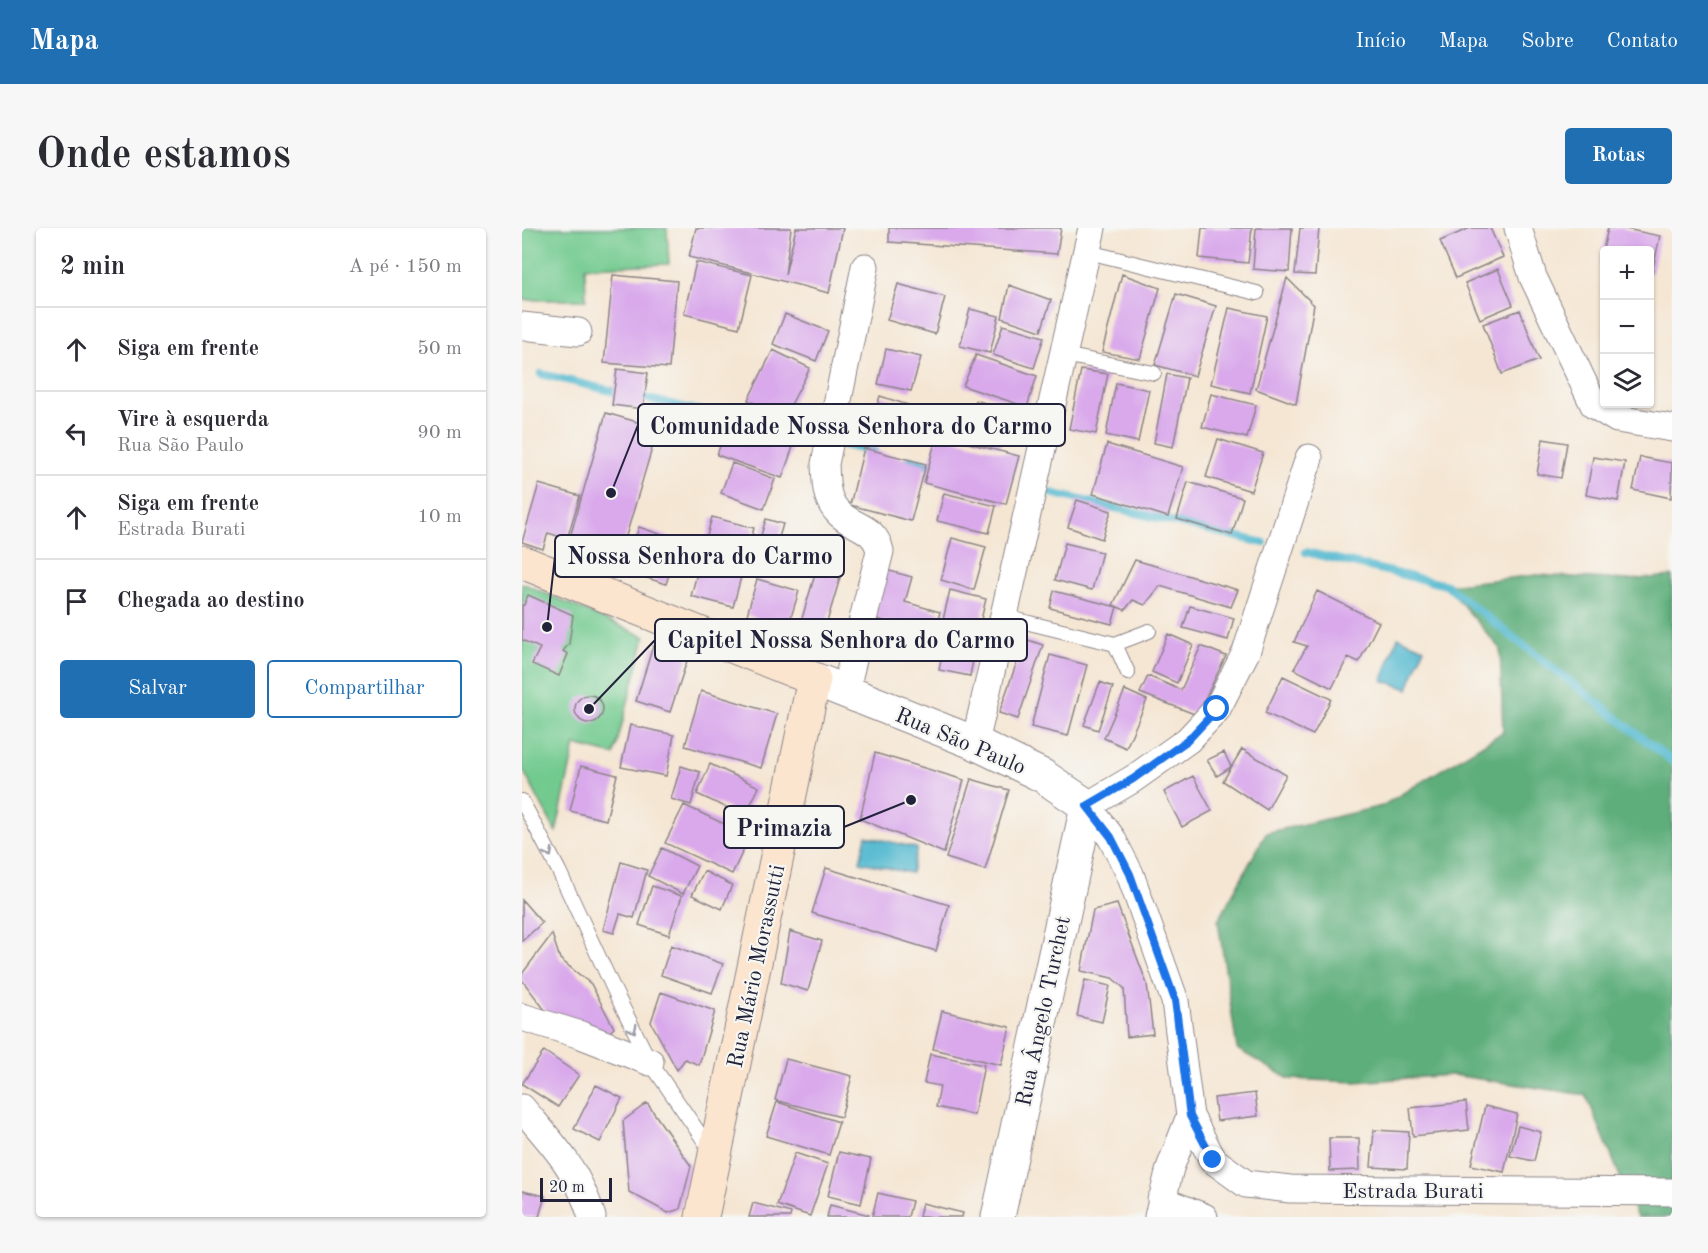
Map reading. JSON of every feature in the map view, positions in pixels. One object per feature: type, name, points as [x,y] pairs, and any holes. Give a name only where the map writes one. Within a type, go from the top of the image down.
[{"type":"main road","name":"Rua São Paulo","points":[[522,562],[814,679]]},
{"type":"main road","name":"Rua Mário Morassutti","points":[[702,1217],[814,679]]},
{"type":"street","points":[[1518,228],[1533,277],[1593,405],[1617,419],[1672,428]]},
{"type":"street","points":[[975,743],[1090,240]]},
{"type":"street","points":[[845,692],[880,551],[878,540],[871,533],[836,511],[826,492],[825,464],[865,267]]},
{"type":"street","points":[[522,326],[578,332]]},
{"type":"street","points":[[1087,806],[1133,779],[1188,740],[1217,709],[1246,652],[1309,458]]},
{"type":"street","name":"Rua São Paulo","points":[[814,679],[975,743],[1043,776],[1087,806],[1111,837],[1130,874],[1175,1000],[1190,1116]]},
{"type":"street","name":"Rua Ângelo Turchet","points":[[998,1217],[1087,806]]},
{"type":"street","points":[[522,1017],[581,1035],[650,1062]]},
{"type":"street","points":[[522,1108],[566,1159],[584,1192],[592,1217]]},
{"type":"street","points":[[1190,1116],[1159,1208],[1204,1217]]},
{"type":"street","name":"Estrada Burati","points":[[1190,1116],[1213,1160],[1246,1184],[1290,1189],[1672,1192]]},
{"type":"lane","points":[[1090,240],[1257,293]]},
{"type":"lane","points":[[1064,354],[1154,373]]},
{"type":"lane","points":[[1005,617],[1115,644],[1149,631]]},
{"type":"lane","points":[[1115,644],[1128,673]]},
{"type":"lane","points":[[522,801],[559,871],[650,1062],[716,1158]]},
{"type":"green space","points":[[522,228],[667,228],[669,264],[585,267],[586,300],[522,300]]},
{"type":"green space","points":[[1537,575],[1627,580],[1672,576],[1672,1217],[1637,1217],[1586,1095],[1452,1075],[1355,1082],[1289,1079],[1237,1049],[1218,921],[1266,833],[1382,806],[1503,732],[1500,649],[1446,585]]},
{"type":"green space","points":[[522,583],[645,637],[614,755],[575,745],[556,832],[522,768]]},
{"type":"water","points":[[1398,637],[1424,648],[1408,689],[1382,680]]},
{"type":"water","points":[[866,836],[917,848],[911,873],[860,862]]},
{"type":"building","points":[[696,228],[791,228],[785,275],[796,228],[843,228],[829,293],[689,257]]},
{"type":"building","points":[[889,228],[1061,228],[1057,254],[889,242]]},
{"type":"building","points":[[1202,228],[1252,228],[1248,263],[1199,258]]},
{"type":"building","points":[[1256,228],[1292,228],[1289,272],[1253,269]]},
{"type":"building","points":[[1300,228],[1319,228],[1315,275],[1295,274]]},
{"type":"building","points":[[1470,228],[1490,228],[1503,257],[1456,278],[1440,241]]},
{"type":"building","points":[[1608,228],[1621,228],[1660,236],[1654,264],[1654,246],[1604,246]]},
{"type":"building","points":[[696,262],[752,275],[739,328],[684,314]]},
{"type":"building","points":[[1498,269],[1513,305],[1480,319],[1465,283]]},
{"type":"building","points":[[1122,274],[1160,288],[1140,359],[1102,352]]},
{"type":"building","points":[[613,275],[677,281],[669,368],[604,363]]},
{"type":"building","points":[[1287,278],[1314,305],[1296,404],[1256,389]]},
{"type":"building","points":[[898,284],[945,297],[935,334],[887,320]]},
{"type":"building","points":[[1009,285],[1051,300],[1041,331],[1002,318]]},
{"type":"building","points":[[1176,294],[1216,306],[1195,376],[1155,365]]},
{"type":"building","points":[[1229,308],[1267,316],[1250,393],[1211,384]]},
{"type":"building","points":[[970,309],[999,316],[990,353],[960,346]]},
{"type":"building","points":[[1520,310],[1539,360],[1502,374],[1483,324]]},
{"type":"building","points":[[785,314],[828,331],[816,361],[773,344]]},
{"type":"building","points":[[1003,325],[1044,337],[1034,368],[993,355]]},
{"type":"building","points":[[886,349],[921,357],[911,391],[878,384]]},
{"type":"building","points":[[773,350],[810,368],[784,418],[748,400]]},
{"type":"building","points":[[976,355],[1037,376],[1027,407],[963,386]]},
{"type":"building","points":[[617,369],[648,373],[643,409],[612,405]]},
{"type":"building","points":[[1081,370],[1108,374],[1096,434],[1069,429]]},
{"type":"building","points":[[1167,374],[1187,378],[1173,447],[1154,443]]},
{"type":"building","points":[[1116,383],[1149,390],[1138,442],[1106,435]]},
{"type":"building","points":[[1211,394],[1256,405],[1247,438],[1202,427]]},
{"type":"building","points":[[880,396],[908,405],[896,443],[868,434]]},
{"type":"building","points":[[976,400],[1012,412],[1000,447],[964,434]]},
{"type":"building","points":[[606,413],[658,428],[615,573],[564,558]]},
{"type":"building","points":[[729,421],[794,444],[782,478],[717,455]]},
{"type":"building","points":[[937,435],[1019,456],[1006,504],[924,483]]},
{"type":"building","points":[[1218,439],[1263,453],[1251,491],[1206,477]]},
{"type":"building","points":[[1543,439],[1567,443],[1561,478],[1537,474]]},
{"type":"building","points":[[1107,444],[1183,467],[1168,517],[1093,494]]},
{"type":"building","points":[[864,448],[926,464],[911,521],[850,505]]},
{"type":"building","points":[[1593,457],[1625,462],[1618,501],[1586,495]]},
{"type":"building","points":[[1640,457],[1672,463],[1671,498],[1633,490]]},
{"type":"building","points":[[732,463],[775,479],[764,509],[721,493]]},
{"type":"building","points":[[1188,482],[1243,498],[1232,535],[1177,519]]},
{"type":"building","points":[[539,484],[580,496],[567,539],[548,533],[543,549],[522,542]]},
{"type":"building","points":[[944,493],[996,506],[989,533],[937,521]]},
{"type":"building","points":[[1077,500],[1111,511],[1102,539],[1068,527]]},
{"type":"building","points":[[712,517],[754,528],[733,607],[691,596]]},
{"type":"building","points":[[766,519],[783,524],[772,561],[755,555]]},
{"type":"building","points":[[639,527],[680,541],[666,584],[625,571]]},
{"type":"building","points":[[952,538],[986,547],[974,590],[941,580]]},
{"type":"building","points":[[1065,543],[1102,552],[1092,590],[1055,580]]},
{"type":"building","points":[[1135,560],[1238,590],[1231,607],[1160,586],[1145,605],[1133,600],[1125,610],[1113,605]]},
{"type":"building","points":[[886,570],[912,577],[905,602],[940,612],[934,635],[873,618]]},
{"type":"building","points":[[816,571],[840,578],[824,632],[800,625]]},
{"type":"building","points":[[757,579],[799,591],[788,627],[747,615]]},
{"type":"building","points":[[950,590],[986,599],[978,632],[942,624]]},
{"type":"building","points":[[1054,591],[1117,607],[1112,624],[1050,608]]},
{"type":"building","points":[[1317,591],[1379,622],[1359,662],[1348,657],[1332,688],[1294,669],[1307,646],[1294,642]]},
{"type":"building","points":[[528,595],[573,615],[569,644],[563,651],[568,654],[559,676],[532,664],[540,648],[522,640],[522,605]]},
{"type":"building","points":[[1190,606],[1234,618],[1228,640],[1183,628]]},
{"type":"building","points":[[946,634],[977,640],[970,676],[939,670]]},
{"type":"building","points":[[1168,634],[1193,645],[1177,683],[1152,672]]},
{"type":"building","points":[[1025,639],[1043,645],[1018,719],[999,713]]},
{"type":"building","points":[[653,646],[688,658],[670,712],[636,701]]},
{"type":"building","points":[[1201,646],[1226,656],[1197,715],[1140,693],[1148,676],[1181,690]]},
{"type":"building","points":[[1050,655],[1087,665],[1068,736],[1031,727]]},
{"type":"building","points":[[1283,676],[1331,699],[1313,735],[1265,713]]},
{"type":"building","points":[[1100,682],[1113,687],[1098,730],[1084,725]]},
{"type":"building","points":[[1125,690],[1147,700],[1126,748],[1104,738]]},
{"type":"building","points":[[701,691],[777,714],[761,768],[685,746]]},
{"type":"building","points":[[589,695],[599,699],[603,709],[599,719],[589,723],[579,719],[575,709],[579,699]]},
{"type":"building","points":[[630,725],[674,735],[666,776],[621,767]]},
{"type":"building","points":[[1242,749],[1286,775],[1267,810],[1223,781]]},
{"type":"building","points":[[1224,752],[1231,767],[1217,776],[1207,760]]},
{"type":"building","points":[[875,753],[964,780],[944,853],[860,819]]},
{"type":"building","points":[[710,764],[759,787],[745,816],[697,794]]},
{"type":"building","points":[[581,766],[617,775],[606,820],[570,811]]},
{"type":"building","points":[[681,766],[700,772],[691,805],[671,799]]},
{"type":"building","points":[[1193,776],[1212,811],[1182,827],[1164,792]]},
{"type":"building","points":[[971,779],[1009,790],[985,870],[946,858]]},
{"type":"building","points":[[684,805],[750,836],[732,874],[665,843]]},
{"type":"building","points":[[662,848],[697,866],[683,894],[648,876]]},
{"type":"building","points":[[621,862],[647,870],[634,918],[620,914],[614,933],[603,930]]},
{"type":"building","points":[[826,868],[949,905],[936,951],[812,913]]},
{"type":"building","points":[[704,871],[732,885],[722,909],[692,895]]},
{"type":"building","points":[[652,886],[682,896],[669,935],[639,925]]},
{"type":"building","points":[[522,900],[542,923],[522,941]]},
{"type":"building","points":[[1117,904],[1147,984],[1153,1034],[1127,1037],[1124,988],[1112,978],[1081,971],[1093,910]]},
{"type":"building","points":[[790,931],[822,941],[808,991],[781,983]]},
{"type":"building","points":[[552,934],[560,959],[591,984],[614,1028],[602,1039],[548,1014],[522,980],[522,974]]},
{"type":"building","points":[[671,945],[723,964],[712,993],[661,975]]},
{"type":"building","points":[[1085,980],[1110,986],[1102,1022],[1077,1016]]},
{"type":"building","points":[[661,992],[715,1011],[699,1065],[685,1059],[677,1070],[651,1022]]},
{"type":"building","points":[[942,1011],[1010,1027],[1001,1065],[933,1049]]},
{"type":"building","points":[[544,1051],[579,1075],[558,1107],[522,1084]]},
{"type":"building","points":[[930,1054],[984,1065],[974,1115],[936,1107],[940,1086],[924,1083]]},
{"type":"building","points":[[786,1059],[852,1076],[841,1117],[775,1100]]},
{"type":"building","points":[[596,1085],[622,1098],[600,1142],[574,1129]]},
{"type":"building","points":[[1255,1093],[1258,1116],[1217,1121],[1214,1098]]},
{"type":"building","points":[[777,1102],[839,1122],[829,1155],[766,1136]]},
{"type":"building","points":[[1466,1102],[1469,1130],[1413,1136],[1410,1108]]},
{"type":"building","points":[[647,1103],[691,1166],[680,1209],[668,1213],[629,1192],[623,1121]]},
{"type":"building","points":[[1485,1106],[1517,1114],[1504,1172],[1471,1165]]},
{"type":"building","points":[[1518,1126],[1541,1132],[1534,1161],[1510,1156]]},
{"type":"building","points":[[1374,1130],[1409,1132],[1407,1169],[1371,1167]]},
{"type":"building","points":[[1329,1138],[1359,1138],[1360,1170],[1330,1171]]},
{"type":"building","points":[[839,1152],[871,1159],[861,1204],[828,1196]]},
{"type":"building","points":[[795,1153],[828,1164],[810,1216],[777,1205]]},
{"type":"building","points":[[522,1191],[545,1196],[539,1217],[522,1217]]},
{"type":"building","points":[[878,1193],[912,1201],[908,1217],[872,1217]]},
{"type":"building","points":[[753,1203],[791,1213],[790,1217],[749,1217]]},
{"type":"building","points":[[922,1203],[963,1213],[962,1217],[919,1217]]},
{"type":"building","points":[[830,1205],[869,1215],[868,1217],[827,1217]]},
{"type":"waterway","points":[[541,374],[624,394]]},
{"type":"waterway","points":[[636,396],[798,434]]},
{"type":"waterway","points":[[840,444],[874,452]]},
{"type":"waterway","points":[[909,460],[938,467]]},
{"type":"waterway","points":[[1051,493],[1264,543]]},
{"type":"waterway","points":[[1306,552],[1446,585],[1672,761]]},
{"type":"place","name":"Comunidade Nossa Senhora do Carmo","points":[[611,493]]},
{"type":"place","name":"Nossa Senhora do Carmo","points":[[547,627]]},
{"type":"place","name":"Capitel Nossa Senhora do Carmo","points":[[589,709]]},
{"type":"place","name":"Primazia","points":[[911,800]]},
{"type":"route","points":[[1213,1160],[1190,1116],[1175,1000],[1130,874],[1111,837],[1087,806],[1133,779],[1188,740],[1217,709]]}]
